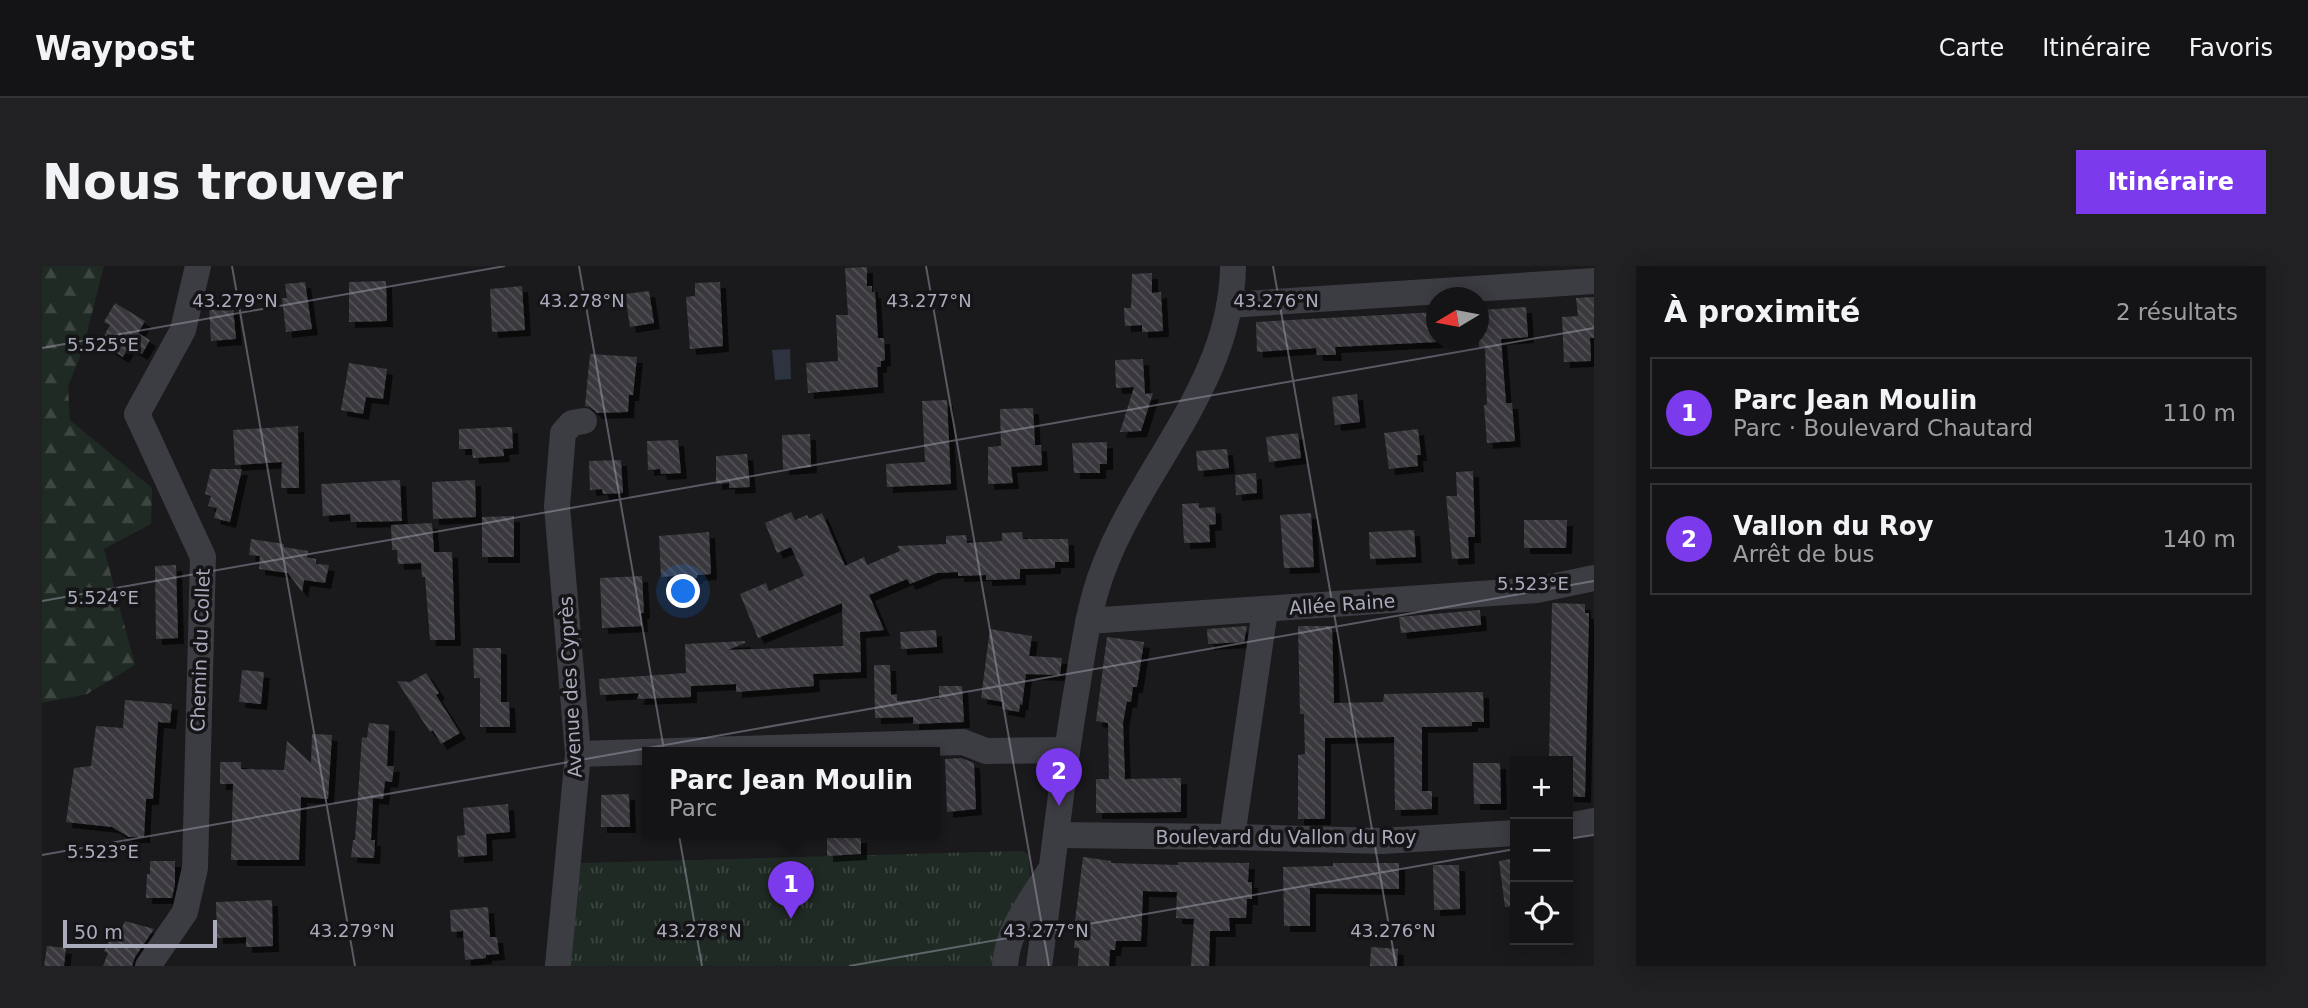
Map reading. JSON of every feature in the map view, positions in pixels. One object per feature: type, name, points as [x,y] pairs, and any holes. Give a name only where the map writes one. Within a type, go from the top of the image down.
[{"type":"street","name":"Chemin du Collet","points":[[148,966],[185,912],[195,868],[203,557],[137,414],[183,330],[198,266]]},
{"type":"street","points":[[1039,966],[1054,864],[1066,750],[1095,592],[1122,525],[1202,391],[1229,305],[1233,266]]},
{"type":"street","points":[[1229,305],[1594,281]]},
{"type":"street","name":"Avenue des Cyprès","points":[[558,966],[578,754],[557,506],[563,433],[572,423],[584,422]]},
{"type":"street","name":"Allée Raine","points":[[1088,621],[1537,590],[1594,578]]},
{"type":"street","points":[[1232,837],[1265,610]]},
{"type":"street","points":[[803,747],[963,742],[986,751],[1066,750]]},
{"type":"street","points":[[578,754],[642,752]]},
{"type":"street","points":[[1573,825],[1594,821]]},
{"type":"street","name":"Boulevard du Vallon du Roy","points":[[1056,835],[1382,841],[1510,832]]},
{"type":"street","points":[[1005,966],[1013,929],[1054,864]]},
{"type":"green space","points":[[42,266],[104,266],[82,352],[68,386],[70,420],[152,488],[151,524],[104,549],[135,665],[87,694],[42,703]]},
{"type":"green space","points":[[1022,851],[1029,855],[1030,877],[997,940],[995,966],[571,966],[581,863]]},
{"type":"water","points":[[790,349],[791,379],[775,380],[772,350]]},
{"type":"building","points":[[867,267],[867,286],[872,286],[872,292],[875,292],[878,338],[884,338],[885,360],[881,361],[881,367],[877,367],[878,387],[808,393],[806,363],[838,361],[836,315],[848,315],[845,268]]},
{"type":"building","points":[[1152,273],[1152,293],[1161,292],[1163,331],[1142,332],[1142,325],[1125,326],[1124,308],[1131,308],[1132,274]]},
{"type":"building","points":[[386,281],[387,321],[349,322],[349,282]]},
{"type":"building","points":[[305,282],[312,329],[286,332],[282,298],[287,298],[285,284]]},
{"type":"building","points":[[720,282],[723,346],[690,349],[686,297],[695,296],[695,283]]},
{"type":"building","points":[[522,286],[525,330],[492,332],[490,289]]},
{"type":"building","points":[[649,291],[654,323],[630,327],[625,294]]},
{"type":"building","points":[[1594,297],[1591,361],[1564,362],[1562,317],[1578,316],[1576,298]]},
{"type":"building","points":[[115,303],[145,321],[138,333],[150,340],[142,354],[129,347],[123,357],[100,343],[110,325],[104,322]]},
{"type":"building","points":[[233,306],[236,339],[211,341],[209,308]]},
{"type":"building","points":[[1526,307],[1528,337],[1501,339],[1506,403],[1512,403],[1515,441],[1487,443],[1484,405],[1487,405],[1485,350],[1489,350],[1489,309]]},
{"type":"building","points":[[1426,313],[1426,343],[1335,347],[1336,355],[1317,355],[1316,348],[1257,352],[1256,322]]},
{"type":"building","points":[[590,354],[637,357],[633,395],[629,395],[628,412],[597,413],[585,406]]},
{"type":"building","points":[[1143,359],[1145,394],[1153,393],[1141,431],[1120,432],[1134,387],[1116,388],[1115,360]]},
{"type":"building","points":[[349,363],[387,369],[383,399],[366,397],[363,414],[341,410]]},
{"type":"building","points":[[1357,394],[1360,422],[1335,425],[1332,397]]},
{"type":"building","points":[[947,400],[951,484],[887,487],[886,464],[925,462],[922,401]]},
{"type":"building","points":[[1033,408],[1035,445],[1041,445],[1042,465],[1011,467],[1013,483],[988,484],[988,447],[1001,446],[1000,409]]},
{"type":"building","points":[[298,426],[299,488],[281,488],[282,462],[235,465],[233,430]]},
{"type":"building","points":[[512,427],[513,448],[503,449],[504,456],[473,458],[472,449],[459,449],[459,429]]},
{"type":"building","points":[[1418,429],[1421,455],[1417,455],[1418,466],[1389,469],[1384,433]]},
{"type":"building","points":[[1298,433],[1301,458],[1269,462],[1266,437]]},
{"type":"building","points":[[810,434],[811,467],[783,469],[782,435]]},
{"type":"building","points":[[678,440],[681,473],[661,474],[660,469],[648,470],[647,441]]},
{"type":"building","points":[[1107,442],[1107,464],[1100,464],[1100,473],[1074,473],[1072,443]]},
{"type":"building","points":[[1227,449],[1229,468],[1198,471],[1196,451]]},
{"type":"building","points":[[747,454],[750,487],[729,488],[729,483],[716,484],[716,456]]},
{"type":"building","points":[[621,460],[623,493],[603,494],[602,489],[590,490],[589,461]]},
{"type":"building","points":[[211,469],[242,469],[230,522],[214,518],[217,508],[208,506],[211,496],[205,494]]},
{"type":"building","points":[[1473,471],[1475,537],[1468,537],[1469,558],[1452,559],[1446,496],[1457,496],[1456,472]]},
{"type":"building","points":[[1256,473],[1257,493],[1236,495],[1235,475]]},
{"type":"building","points":[[400,480],[402,521],[351,522],[350,514],[323,516],[321,484]]},
{"type":"building","points":[[475,480],[476,517],[433,519],[432,482]]},
{"type":"building","points":[[1199,503],[1199,508],[1215,507],[1216,524],[1209,525],[1210,542],[1184,543],[1182,504]]},
{"type":"building","points":[[791,512],[795,520],[807,515],[809,519],[822,513],[845,566],[864,557],[867,565],[900,551],[897,546],[946,544],[946,536],[966,535],[967,543],[1002,541],[1002,533],[1022,532],[1023,539],[1068,539],[1069,562],[1055,562],[1055,568],[1020,569],[1020,579],[986,580],[986,575],[958,576],[958,572],[937,573],[910,584],[907,579],[869,595],[884,630],[860,632],[861,672],[813,674],[814,686],[736,692],[736,684],[691,686],[691,697],[637,699],[639,693],[600,695],[599,679],[686,673],[685,644],[745,641],[728,650],[843,646],[842,603],[758,638],[740,594],[766,583],[769,591],[804,576],[791,547],[777,553],[765,523]]},
{"type":"building","points":[[1311,513],[1314,567],[1284,568],[1280,515]]},
{"type":"building","points":[[514,516],[514,557],[482,557],[482,517]]},
{"type":"building","points":[[1524,520],[1567,520],[1566,548],[1524,548]]},
{"type":"building","points":[[432,523],[434,552],[452,552],[455,640],[430,640],[425,577],[422,577],[421,563],[398,564],[397,550],[392,550],[391,525]]},
{"type":"building","points":[[1414,530],[1416,557],[1370,559],[1369,532]]},
{"type":"building","points":[[709,532],[711,574],[697,575],[697,578],[661,577],[659,536]]},
{"type":"building","points":[[251,539],[308,551],[307,557],[316,559],[316,564],[329,565],[325,583],[304,580],[302,592],[288,573],[259,569],[260,556],[249,555]]},
{"type":"building","points":[[176,565],[178,638],[156,639],[155,566]]},
{"type":"building","points":[[642,576],[642,626],[602,628],[600,578]]},
{"type":"building","points":[[1552,603],[1585,604],[1585,613],[1589,613],[1585,797],[1573,796],[1573,756],[1549,756]]},
{"type":"building","points":[[1480,610],[1481,625],[1401,633],[1399,617]]},
{"type":"building","points":[[1247,626],[1244,642],[1208,644],[1207,629]]},
{"type":"building","points":[[1298,626],[1332,626],[1334,703],[1383,702],[1384,694],[1483,692],[1484,722],[1472,722],[1472,726],[1422,727],[1422,791],[1432,791],[1432,809],[1395,810],[1394,737],[1325,738],[1325,817],[1298,819],[1298,755],[1305,754],[1304,714],[1300,714]]},
{"type":"building","points":[[990,629],[1032,636],[1029,656],[1062,658],[1060,675],[1026,674],[1019,712],[1002,709],[1003,702],[981,698]]},
{"type":"building","points":[[936,630],[937,647],[901,649],[900,632]]},
{"type":"building","points":[[1107,637],[1144,642],[1137,687],[1133,687],[1131,702],[1127,701],[1123,723],[1125,779],[1181,778],[1181,812],[1096,813],[1096,779],[1109,779],[1108,723],[1096,721]]},
{"type":"building","points":[[473,648],[501,648],[501,702],[509,702],[510,727],[480,727],[480,678],[474,678]]},
{"type":"building","points":[[874,665],[890,665],[891,695],[897,694],[897,701],[939,699],[939,686],[962,686],[964,722],[913,724],[913,717],[875,718]]},
{"type":"building","points":[[242,670],[264,672],[261,704],[239,702]]},
{"type":"building","points":[[426,673],[439,693],[436,695],[460,733],[441,744],[433,730],[430,732],[397,681],[410,682]]},
{"type":"building","points":[[125,700],[172,704],[170,723],[158,722],[153,799],[146,799],[144,837],[129,837],[112,827],[66,822],[74,768],[91,766],[96,726],[123,728]]},
{"type":"building","points":[[369,723],[389,725],[387,766],[394,766],[392,782],[385,781],[383,799],[373,798],[371,840],[375,840],[374,858],[351,857],[355,840],[362,737],[367,738]]},
{"type":"building","points":[[312,734],[332,735],[328,799],[301,797],[299,860],[231,860],[233,784],[220,784],[220,762],[241,762],[241,769],[284,770],[287,741],[311,763]]},
{"type":"building","points":[[961,758],[974,763],[976,809],[947,812],[945,759]]},
{"type":"building","points":[[1473,763],[1500,763],[1501,804],[1474,804]]},
{"type":"building","points":[[629,794],[630,827],[601,827],[601,795]]},
{"type":"building","points":[[508,804],[510,832],[486,834],[487,855],[458,857],[457,836],[465,835],[463,808]]},
{"type":"building","points":[[827,838],[861,838],[861,854],[827,856]]},
{"type":"building","points":[[1083,857],[1111,863],[1249,863],[1248,882],[1252,882],[1252,899],[1247,899],[1246,918],[1229,918],[1230,931],[1210,931],[1209,966],[1191,966],[1194,919],[1176,918],[1177,892],[1143,891],[1141,941],[1116,941],[1115,950],[1110,950],[1109,966],[1078,966],[1079,948],[1074,948],[1074,929]]},
{"type":"building","points":[[1510,859],[1510,906],[1505,907],[1499,861]]},
{"type":"building","points":[[150,861],[175,861],[172,898],[146,898]]},
{"type":"building","points":[[1333,863],[1399,863],[1399,889],[1310,888],[1310,926],[1284,926],[1283,867],[1333,866]]},
{"type":"building","points":[[1433,865],[1459,865],[1460,909],[1434,910]]},
{"type":"building","points":[[272,900],[273,946],[246,947],[246,937],[217,938],[216,902]]},
{"type":"building","points":[[488,907],[490,937],[497,937],[499,954],[465,960],[463,931],[451,932],[450,910]]},
{"type":"building","points":[[125,921],[154,929],[132,966],[103,966],[108,953],[104,951],[115,930],[120,932]]},
{"type":"building","points":[[47,946],[66,948],[64,966],[44,966]]},
{"type":"building","points":[[1371,947],[1398,949],[1397,966],[1370,966]]},
{"type":"place","name":"Vallon du Roy","points":[[1059,806]]},
{"type":"place","name":"Parc Jean Moulin","points":[[791,919]]}]
